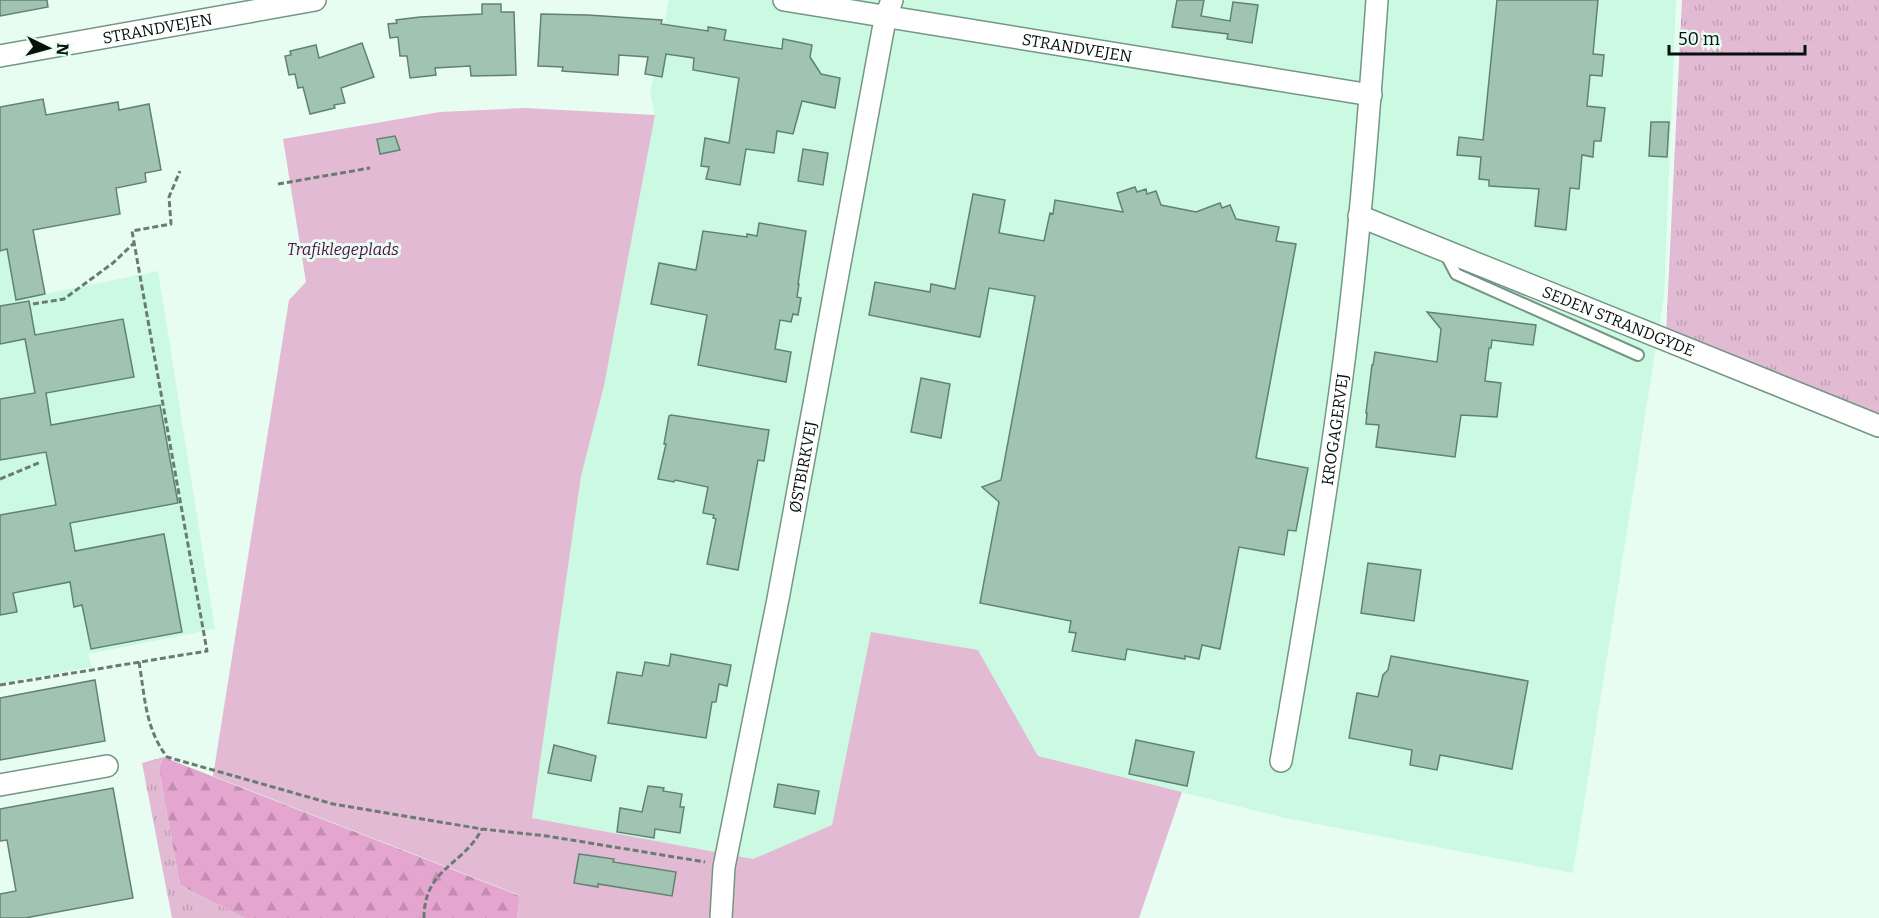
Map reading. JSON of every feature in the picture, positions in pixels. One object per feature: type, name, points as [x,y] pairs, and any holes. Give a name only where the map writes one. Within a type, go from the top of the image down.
[{"type":"street","name":"STRANDVEJEN","points":[[0,56],[315,0]]},
{"type":"street","name":"STRANDVEJEN","points":[[784,0],[889,8],[1371,95]]},
{"type":"street","name":"KROGAGERVEJ","points":[[1281,761],[1316,556],[1341,382],[1371,95],[1377,0]]},
{"type":"street","name":"ØSTBIRKVEJ","points":[[721,918],[724,867],[778,599],[889,8]]},
{"type":"street","name":"SEDEN STRANDGYDE","points":[[1359,216],[1879,426]]},
{"type":"street","points":[[0,785],[107,766]]},
{"type":"lane","points":[[1444,250],[1456,274],[1638,355]]},
{"type":"path","points":[[278,184],[370,168]]},
{"type":"path","points":[[0,685],[207,651],[132,231],[171,224],[169,197],[180,171]]},
{"type":"path","points":[[33,304],[64,299],[113,263],[134,243]]},
{"type":"path","points":[[0,479],[41,462]]},
{"type":"path","points":[[139,662],[150,727],[167,757],[333,804],[482,829],[547,836],[724,867]]},
{"type":"path","points":[[424,918],[424,905],[432,883],[477,840],[482,829]]},
{"type":"shaded area","points":[[669,0],[1676,0],[1664,296],[1573,873],[1285,818],[1038,756],[978,650],[871,633],[832,825],[753,859],[532,818],[581,476],[604,386],[655,115],[650,93]]},
{"type":"shaded area","points":[[0,245],[1,250],[7,250],[16,300],[158,271],[215,629],[88,654],[92,667],[0,683]]},
{"type":"green space","points":[[1682,0],[1879,0],[1879,415],[1666,333]]},
{"type":"green space","name":"Trafiklegeplads","points":[[525,108],[655,115],[604,386],[581,476],[532,818],[753,859],[832,825],[871,632],[978,650],[1038,756],[1182,792],[1139,918],[517,918],[519,895],[213,776],[289,300],[306,282],[283,139],[440,112]]},
{"type":"green space","points":[[163,757],[159,769],[180,885],[244,918],[172,918],[142,763]]},
{"type":"green space","points":[[163,757],[520,896],[517,918],[244,918],[180,885],[159,769]]},
{"type":"building","points":[[0,0],[47,0],[48,7],[0,16]]},
{"type":"building","points":[[1177,0],[1204,0],[1201,16],[1230,21],[1233,2],[1258,5],[1252,43],[1227,39],[1228,34],[1172,27]]},
{"type":"building","points":[[1497,0],[1598,0],[1593,54],[1604,55],[1602,76],[1590,75],[1587,106],[1605,108],[1601,141],[1594,141],[1593,157],[1582,155],[1579,189],[1570,188],[1566,230],[1535,226],[1539,189],[1489,186],[1489,180],[1479,179],[1481,157],[1457,155],[1459,137],[1483,140]]},
{"type":"building","points":[[482,4],[501,4],[501,12],[514,12],[516,75],[471,76],[470,66],[435,68],[436,75],[410,78],[407,56],[400,56],[398,37],[390,38],[388,24],[397,23],[396,20],[420,17],[482,14]]},
{"type":"building","points":[[541,14],[662,20],[661,24],[708,31],[708,27],[726,30],[724,40],[782,49],[783,39],[812,45],[810,57],[821,74],[840,78],[835,108],[802,101],[793,134],[777,131],[774,153],[746,149],[740,185],[706,179],[709,167],[701,166],[705,138],[729,143],[739,78],[693,70],[694,58],[666,54],[662,77],[645,74],[648,57],[619,55],[618,75],[562,71],[563,67],[538,66]]},
{"type":"building","points":[[362,43],[374,77],[341,88],[345,103],[310,114],[303,87],[298,88],[295,74],[289,75],[285,56],[291,55],[290,51],[316,45],[319,58]]},
{"type":"building","points":[[43,99],[46,115],[118,102],[119,110],[149,104],[161,170],[145,173],[146,182],[116,188],[120,214],[33,230],[45,294],[16,300],[7,249],[0,251],[0,107]]},
{"type":"building","points":[[1651,122],[1669,122],[1667,157],[1649,156]]},
{"type":"building","points":[[395,136],[400,150],[380,154],[377,139]]},
{"type":"building","points":[[803,149],[828,153],[823,185],[798,181]]},
{"type":"building","points":[[1135,187],[1137,192],[1146,189],[1147,194],[1156,191],[1161,205],[1196,212],[1220,203],[1222,208],[1230,205],[1236,219],[1279,227],[1276,241],[1296,244],[1256,458],[1308,468],[1296,531],[1288,530],[1284,555],[1239,547],[1220,649],[1202,645],[1199,659],[1185,656],[1185,659],[1127,649],[1125,660],[1072,651],[1076,633],[1069,632],[1071,621],[980,603],[999,502],[982,487],[1001,480],[1035,296],[989,288],[980,337],[869,315],[875,282],[930,292],[931,284],[955,289],[973,194],[1005,200],[999,233],[1044,241],[1055,200],[1123,212],[1117,193]]},
{"type":"building","points":[[759,223],[806,231],[798,284],[797,297],[801,298],[798,315],[793,314],[791,322],[780,320],[775,349],[791,352],[786,382],[698,365],[707,315],[651,304],[659,263],[696,270],[703,231],[747,237],[747,234],[757,236]]},
{"type":"building","points":[[29,301],[35,335],[123,319],[134,377],[46,393],[51,425],[160,405],[178,503],[70,523],[75,551],[164,534],[182,632],[91,649],[82,605],[74,607],[70,582],[13,593],[17,612],[0,615],[0,515],[56,505],[46,452],[0,460],[0,399],[35,393],[25,339],[0,344],[0,306]]},
{"type":"building","points":[[1427,312],[1536,325],[1533,345],[1492,340],[1485,381],[1501,383],[1497,417],[1461,415],[1455,457],[1376,447],[1379,425],[1366,424],[1375,352],[1437,362],[1441,329]]},
{"type":"building","points":[[921,378],[950,384],[941,438],[911,432]]},
{"type":"building","points":[[671,415],[769,430],[764,461],[758,460],[738,570],[707,564],[716,519],[713,518],[714,515],[703,513],[708,487],[658,479]]},
{"type":"building","points":[[1368,563],[1421,570],[1414,621],[1361,613]]},
{"type":"building","points":[[671,654],[731,665],[727,686],[719,684],[716,702],[712,702],[706,738],[608,723],[617,672],[642,676],[645,662],[669,666]]},
{"type":"building","points":[[1391,656],[1528,681],[1512,769],[1440,755],[1437,770],[1410,765],[1412,750],[1349,738],[1357,693],[1378,697],[1383,675],[1388,670]]},
{"type":"building","points":[[95,680],[105,741],[0,760],[0,698]]},
{"type":"building","points":[[1136,740],[1194,752],[1187,786],[1129,774]]},
{"type":"building","points":[[554,745],[596,756],[591,781],[548,773]]},
{"type":"building","points":[[778,784],[819,791],[815,814],[774,807]]},
{"type":"building","points":[[648,786],[682,794],[680,807],[684,807],[680,833],[655,829],[654,838],[617,832],[620,808],[642,812]]},
{"type":"building","points":[[113,788],[133,898],[25,918],[0,918],[0,894],[16,891],[7,840],[0,841],[0,809]]},
{"type":"building","points":[[579,854],[676,872],[672,896],[598,884],[598,887],[574,883]]}]
